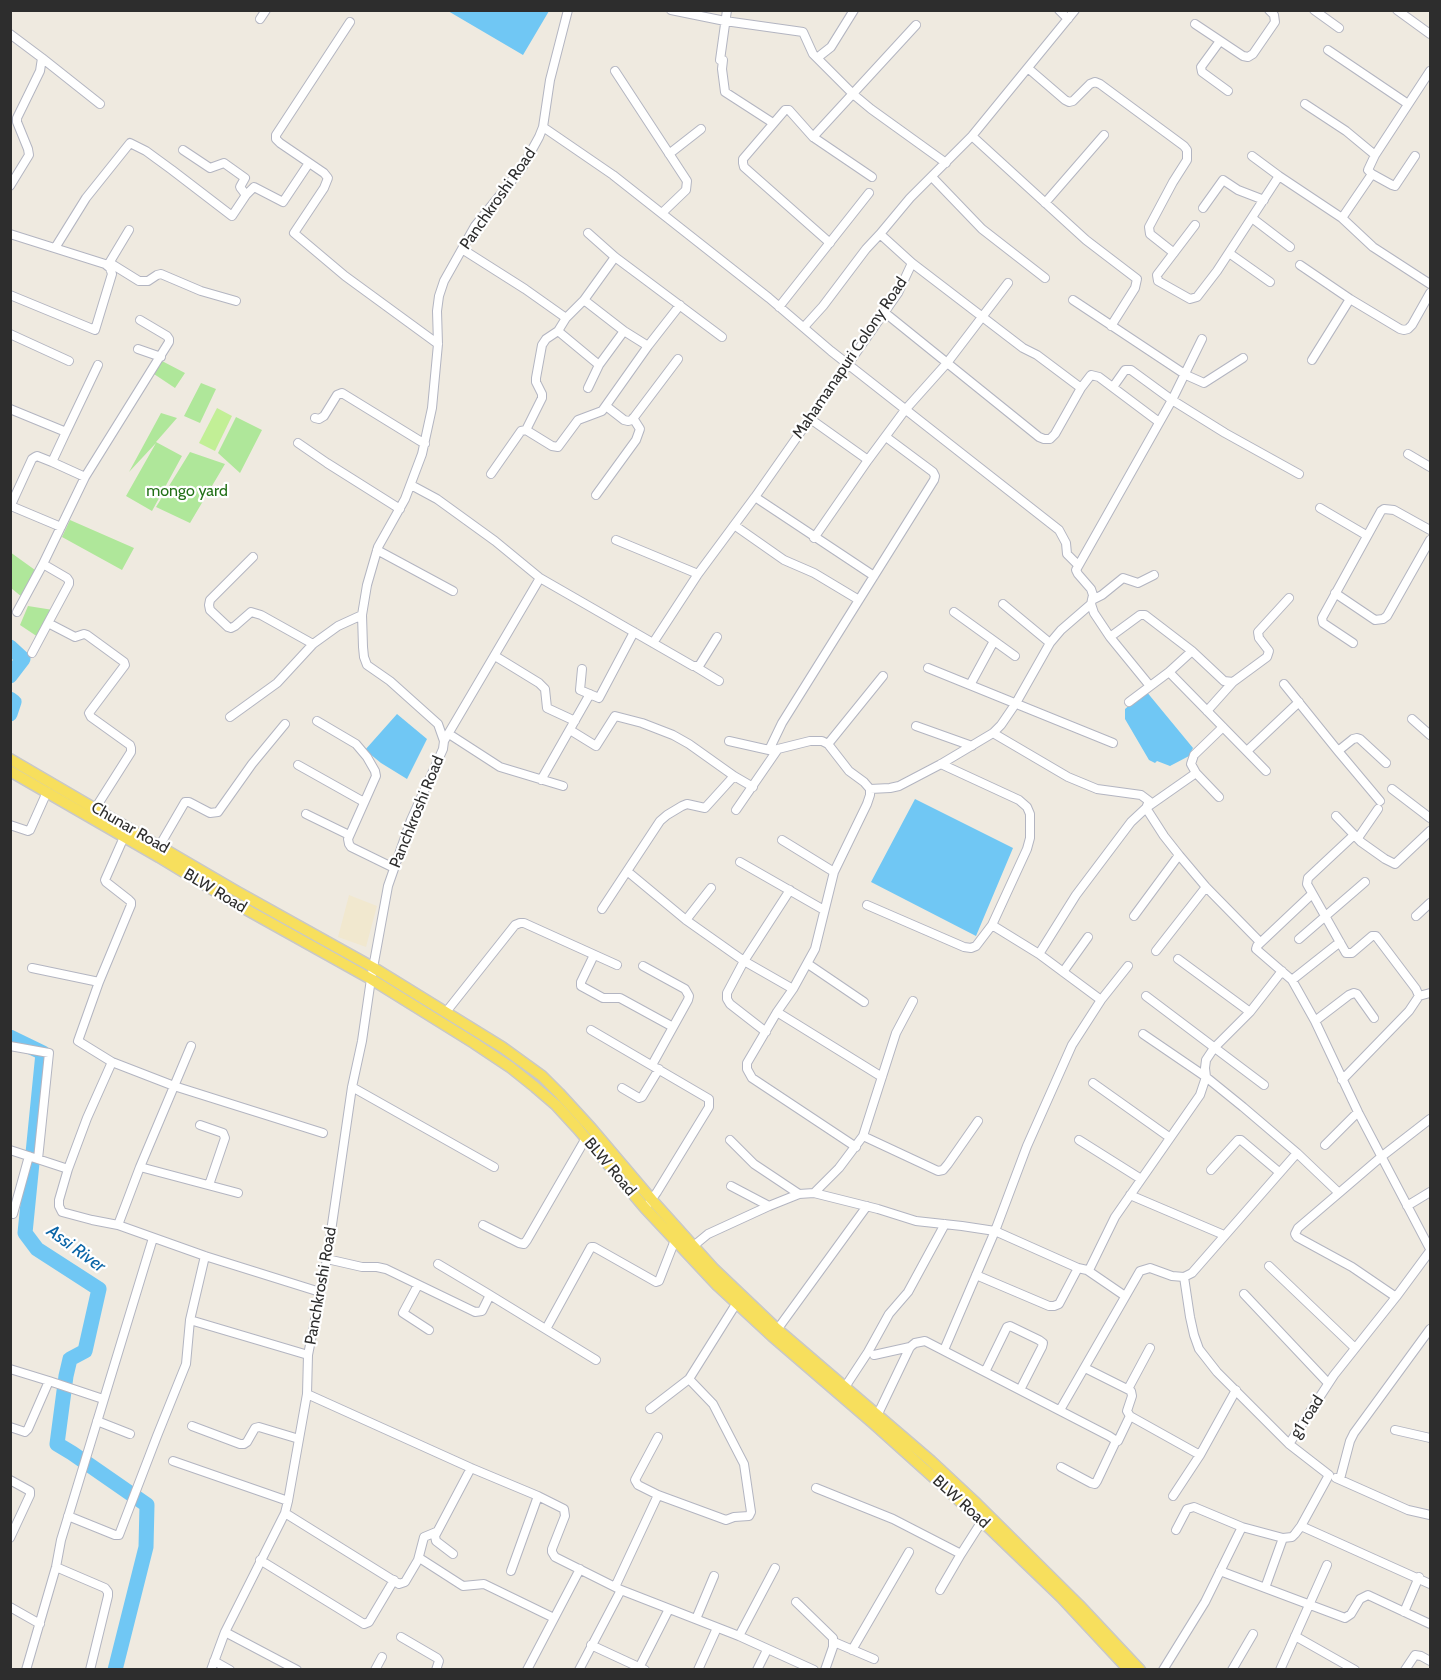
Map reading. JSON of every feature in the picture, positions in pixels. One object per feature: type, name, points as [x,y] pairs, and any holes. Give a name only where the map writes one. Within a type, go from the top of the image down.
[{"type":"main road","name":"Chunar Road","points":[[10,759],[93,813],[158,850]]},
{"type":"main road","name":"BLW Road","points":[[10,771],[47,792],[93,813],[124,837],[158,850],[233,902],[372,974],[535,1086],[648,1204],[675,1240],[690,1249],[736,1304],[774,1333],[875,1419],[1062,1598],[1128,1670]]},
{"type":"main road","points":[[372,974],[446,1012],[502,1047],[542,1076],[591,1128],[648,1204],[690,1249],[736,1290],[774,1333],[844,1387],[875,1419],[931,1461],[986,1512],[1140,1670]]},
{"type":"street","points":[[260,19],[266,10]]},
{"type":"street","name":"Panchkroshi Road","points":[[213,1665],[225,1632],[285,1513],[307,1394],[308,1355],[327,1259],[352,1087],[388,886],[411,820],[447,738],[438,724],[390,681],[368,665],[364,657],[362,615],[367,585],[377,550],[411,485],[424,444],[432,408],[438,344],[437,311],[444,281],[475,226],[522,168],[535,147],[543,127],[550,80],[568,10]]},
{"type":"street","points":[[671,10],[803,33],[813,54],[853,94],[946,163]]},
{"type":"street","points":[[727,10],[722,60],[725,92],[773,123]]},
{"type":"street","points":[[817,58],[831,47],[854,10]]},
{"type":"street","points":[[1059,10],[1068,19]]},
{"type":"street","points":[[804,327],[910,198],[972,136],[1075,10]]},
{"type":"street","points":[[1195,24],[1248,57],[1275,22],[1274,15],[1269,10]]},
{"type":"street","points":[[1314,10],[1339,28]]},
{"type":"street","points":[[1396,10],[1431,34]]},
{"type":"street","points":[[350,21],[276,135],[277,140],[328,176],[328,180],[294,233],[345,276],[438,344]]},
{"type":"street","points":[[813,137],[916,25]]},
{"type":"street","points":[[10,34],[100,104]]},
{"type":"street","points":[[1220,41],[1201,67],[1202,72],[1228,91]]},
{"type":"street","points":[[1328,50],[1408,104]]},
{"type":"street","points":[[12,181],[29,155],[17,118],[40,71],[42,58]]},
{"type":"street","points":[[1029,69],[1069,102],[1073,101],[1090,84],[1095,82],[1100,84],[1184,146],[1187,150],[1187,160],[1149,227],[1150,234],[1174,253]]},
{"type":"street","points":[[615,71],[687,181],[686,190],[662,213]]},
{"type":"street","points":[[1415,156],[1395,186],[1368,170],[1375,155],[1431,71]]},
{"type":"street","points":[[1305,104],[1346,131],[1375,155]]},
{"type":"street","points":[[830,243],[744,167],[743,159],[784,110],[789,110],[813,137],[872,177]]},
{"type":"street","points":[[543,127],[614,175],[905,410],[1059,530],[1066,543],[1067,554],[1078,565]]},
{"type":"street","points":[[669,154],[701,129]]},
{"type":"street","points":[[1045,203],[1104,135]]},
{"type":"street","points":[[972,136],[1086,240],[1137,279],[1135,288],[1111,326]]},
{"type":"street","points":[[55,248],[86,198],[130,143],[146,151],[232,216],[254,187],[283,202],[309,163]]},
{"type":"street","points":[[183,150],[210,168],[224,163],[245,178],[240,187],[246,195]]},
{"type":"street","points":[[1252,156],[1342,218],[1373,247],[1431,284]]},
{"type":"street","points":[[1342,218],[1372,174]]},
{"type":"street","points":[[1195,225],[1158,272],[1157,278],[1158,281],[1190,299],[1197,297],[1229,253],[1279,176]]},
{"type":"street","points":[[932,177],[982,229],[1045,278]]},
{"type":"street","points":[[1203,208],[1223,180],[1238,190],[1263,200]]},
{"type":"street","points":[[779,307],[869,192]]},
{"type":"street","points":[[1252,218],[1290,247]]},
{"type":"street","points":[[10,295],[95,330],[112,274],[109,264],[129,230]]},
{"type":"street","points":[[588,233],[615,257],[722,336]]},
{"type":"street","points":[[10,234],[109,264],[139,281],[148,281],[161,274],[201,291],[236,301]]},
{"type":"street","name":"Mahamanapuri Colony Road","points":[[653,643],[698,574],[898,293],[912,263],[880,234]]},
{"type":"street","points":[[462,249],[566,318]]},
{"type":"street","points":[[1229,253],[1270,282]]},
{"type":"street","points":[[491,474],[519,433],[526,430],[542,398],[536,382],[540,348],[584,300],[615,257]]},
{"type":"street","points":[[912,263],[1023,348],[1037,355],[1081,388]]},
{"type":"street","points":[[1300,265],[1350,299],[1404,330],[1412,325],[1431,293]]},
{"type":"street","points":[[814,538],[905,410],[947,363],[1008,283]]},
{"type":"street","points":[[1312,360],[1350,299]]},
{"type":"street","points":[[584,300],[624,331],[648,346]]},
{"type":"street","points":[[1073,300],[1186,375],[1204,383],[1243,358]]},
{"type":"street","points":[[526,430],[552,446],[558,447],[578,420],[598,413],[606,406],[680,305]]},
{"type":"street","points":[[884,312],[1044,440],[1050,439],[1055,434],[1081,388],[1089,377],[1095,375],[1159,422]]},
{"type":"street","points":[[17,612],[85,477],[161,357],[169,339],[140,320]]},
{"type":"street","points":[[558,331],[599,364]]},
{"type":"street","points":[[588,388],[599,364],[624,331]]},
{"type":"street","points":[[10,334],[69,362]]},
{"type":"street","points":[[1150,686],[1110,637],[1094,613],[1091,589],[1076,572],[1186,375],[1202,339]]},
{"type":"street","points":[[138,349],[161,357]]},
{"type":"street","points":[[606,406],[624,420],[629,421],[678,359]]},
{"type":"street","points":[[52,462],[98,365]]},
{"type":"street","points":[[1113,387],[1128,369],[1225,433],[1299,474]]},
{"type":"street","points":[[315,418],[319,419],[324,416],[337,395],[342,393],[424,444]]},
{"type":"street","points":[[10,409],[66,432]]},
{"type":"street","points":[[596,495],[639,434],[640,427],[633,418]]},
{"type":"street","points":[[809,418],[868,460]]},
{"type":"street","points":[[736,810],[753,787],[773,750],[782,723],[934,480],[933,472],[886,437]]},
{"type":"street","points":[[298,443],[400,508]]},
{"type":"street","points":[[1408,454],[1431,467]]},
{"type":"street","points":[[61,527],[11,506],[32,459],[37,456],[85,477]]},
{"type":"street","points":[[411,485],[437,499],[495,541],[540,578],[719,681]]},
{"type":"street","points":[[755,497],[874,576]]},
{"type":"street","points":[[1320,508],[1366,535]]},
{"type":"street","points":[[1353,643],[1322,621],[1366,535],[1381,511],[1389,508],[1431,530]]},
{"type":"street","points":[[734,525],[784,560],[814,573],[859,600]]},
{"type":"street","points":[[616,540],[698,574]]},
{"type":"street","points":[[1335,593],[1375,620],[1383,619],[1387,616],[1431,540]]},
{"type":"street","points":[[377,550],[453,591]]},
{"type":"street","points":[[253,557],[210,600],[210,610],[231,628],[251,612],[313,644]]},
{"type":"street","points":[[32,653],[69,584],[67,578],[43,564]]},
{"type":"street","points":[[870,789],[899,786],[993,734],[1016,703],[1050,643],[1061,630],[1123,578],[1138,583],[1154,575]]},
{"type":"street","points":[[540,578],[447,738],[500,767],[563,786]]},
{"type":"street","points":[[1207,711],[1233,682],[1266,657],[1269,651],[1259,638],[1258,632],[1288,598]]},
{"type":"street","points":[[1003,604],[1050,643]]},
{"type":"street","points":[[954,612],[1015,656]]},
{"type":"street","points":[[230,717],[277,683],[313,644],[338,626],[362,615]]},
{"type":"street","points":[[1110,637],[1142,615],[1148,617],[1192,651],[1224,681],[1233,682]]},
{"type":"street","points":[[48,623],[75,637],[87,635],[125,664],[89,713],[131,748],[131,752],[93,813]]},
{"type":"street","points":[[582,669],[580,690],[599,698],[634,632]]},
{"type":"street","points":[[696,667],[701,664],[717,637]]},
{"type":"street","points":[[970,685],[994,641]]},
{"type":"street","points":[[1128,702],[1169,672],[1192,651]]},
{"type":"street","points":[[495,656],[539,683],[545,689],[547,708],[575,721]]},
{"type":"street","points":[[928,668],[1113,743]]},
{"type":"street","points":[[1169,672],[1266,771]]},
{"type":"street","points":[[828,744],[883,675]]},
{"type":"street","points":[[1284,684],[1379,805],[1358,838],[1361,841]]},
{"type":"street","points":[[542,780],[590,694]]},
{"type":"street","points":[[1247,751],[1299,702]]},
{"type":"street","points":[[570,730],[596,746],[615,716],[642,723],[689,744],[753,787]]},
{"type":"street","points":[[1412,719],[1431,735]]},
{"type":"street","points":[[317,721],[356,744],[372,764],[376,776],[349,835],[348,842],[351,847],[394,868]]},
{"type":"street","points":[[158,850],[185,802],[210,813],[218,812],[252,764],[285,724]]},
{"type":"street","points":[[916,726],[972,746]]},
{"type":"street","points":[[1219,797],[1196,773],[1191,764],[1194,755],[1224,727]]},
{"type":"street","points":[[993,734],[1068,777],[1097,789],[1142,795],[1149,801],[1146,808]]},
{"type":"street","points":[[1338,752],[1357,738],[1386,763]]},
{"type":"street","points":[[729,741],[773,750],[810,741],[822,741],[828,744],[849,771],[870,789],[867,804],[834,872],[808,964],[747,1063],[748,1073],[753,1078],[856,1147]]},
{"type":"street","points":[[867,904],[964,947],[976,946],[992,925],[1027,849],[1030,838],[1030,814],[1027,807],[1019,800],[941,764]]},
{"type":"street","points":[[298,765],[364,802]]},
{"type":"street","points":[[1039,954],[1076,895],[1131,822],[1146,808],[1196,773]]},
{"type":"street","points":[[602,909],[660,821],[687,804],[705,808],[734,776]]},
{"type":"street","points":[[1392,789],[1431,818]]},
{"type":"street","points":[[10,825],[30,830],[47,792]]},
{"type":"street","points":[[1146,808],[1164,836],[1206,888],[1260,942]]},
{"type":"street","points":[[306,814],[349,835]]},
{"type":"street","points":[[1336,816],[1361,841],[1385,859],[1396,863],[1431,831]]},
{"type":"street","points":[[124,837],[105,880],[129,900],[131,905],[99,982],[78,1041],[112,1062],[174,1086],[323,1133]]},
{"type":"street","points":[[782,840],[834,872]]},
{"type":"street","points":[[1361,841],[1308,878],[1307,884],[1346,953],[1349,954],[1372,936],[1379,937],[1419,996]]},
{"type":"street","points":[[1134,916],[1179,855]]},
{"type":"street","points":[[740,862],[824,910]]},
{"type":"street","points":[[627,871],[686,920],[744,961],[793,989]]},
{"type":"street","points":[[1299,939],[1365,882]]},
{"type":"street","points":[[686,920],[711,888]]},
{"type":"street","points":[[1156,951],[1206,888]]},
{"type":"street","points":[[766,1032],[729,1004],[727,993],[744,961],[790,890]]},
{"type":"street","points":[[1312,894],[1260,942],[1256,949],[1292,980],[1315,1021],[1381,1157],[1431,1250]]},
{"type":"street","points":[[1416,916],[1431,903]]},
{"type":"street","points":[[446,1012],[515,925],[520,923],[617,965]]},
{"type":"street","points":[[992,925],[1039,954],[1101,1000]]},
{"type":"street","points":[[1063,972],[1088,937]]},
{"type":"street","points":[[1292,980],[1340,942]]},
{"type":"street","points":[[594,956],[581,986],[603,998],[620,998],[673,1027]]},
{"type":"street","points":[[1178,959],[1250,1012]]},
{"type":"street","points":[[808,964],[864,1002]]},
{"type":"street","points":[[622,1088],[639,1098],[642,1097],[673,1027],[688,1000],[688,992],[685,988],[643,966]]},
{"type":"street","points":[[944,1350],[995,1231],[1027,1146],[1072,1046],[1101,1000],[1128,966]]},
{"type":"street","points":[[32,968],[99,982]]},
{"type":"street","points":[[976,1275],[1049,1306],[1059,1304],[1082,1269],[1090,1268],[1115,1217],[1200,1095],[1206,1077],[1204,1068],[1206,1060],[1250,1012],[1282,971]]},
{"type":"street","points":[[1315,1021],[1354,993],[1374,1018]]},
{"type":"street","points":[[1342,1080],[1409,1011],[1419,996],[1431,993]]},
{"type":"street","points":[[1146,996],[1264,1085]]},
{"type":"street","points":[[814,1193],[839,1168],[863,1136],[896,1033],[913,1001]]},
{"type":"street","points":[[777,1012],[882,1077]]},
{"type":"street","points":[[591,1030],[709,1099],[709,1107],[648,1204]]},
{"type":"street","points":[[1143,1034],[1206,1077],[1243,1107],[1339,1193]]},
{"type":"street","points":[[10,1046],[49,1053],[34,1157],[13,1214]]},
{"type":"street","points":[[118,1225],[140,1167],[192,1046]]},
{"type":"street","points":[[112,1062],[87,1118],[68,1169],[59,1200],[62,1212],[118,1225],[320,1292]]},
{"type":"street","points":[[1093,1083],[1169,1137]]},
{"type":"street","points":[[352,1087],[494,1167]]},
{"type":"street","points":[[1325,1145],[1358,1112]]},
{"type":"street","points":[[1396,1298],[1352,1267],[1295,1234],[1298,1228],[1381,1157],[1431,1119]]},
{"type":"street","points":[[863,1136],[938,1171],[943,1170],[948,1164],[978,1121]]},
{"type":"street","points":[[200,1125],[223,1133],[225,1138],[209,1185]]},
{"type":"street","points":[[483,1224],[519,1244],[524,1244],[586,1138]]},
{"type":"street","points":[[730,1140],[754,1164],[800,1194]]},
{"type":"street","points":[[1079,1140],[1141,1179]]},
{"type":"street","points":[[1211,1170],[1238,1140],[1241,1140],[1279,1172]]},
{"type":"street","points":[[10,1150],[68,1169]]},
{"type":"street","points":[[1060,1410],[1140,1272],[1150,1268],[1172,1276],[1184,1277],[1198,1267],[1297,1153]]},
{"type":"street","points":[[140,1167],[238,1193]]},
{"type":"street","points":[[731,1186],[769,1206]]},
{"type":"street","points":[[1407,1206],[1431,1192]]},
{"type":"street","points":[[690,1249],[708,1234],[769,1206],[800,1194],[814,1193],[916,1221],[995,1231],[1082,1269],[1125,1296]]},
{"type":"street","points":[[1130,1195],[1224,1235]]},
{"type":"street","points":[[774,1333],[867,1206]]},
{"type":"street","points":[[844,1387],[868,1352],[889,1314],[908,1292],[945,1224]]},
{"type":"street","points":[[26,1670],[56,1567],[68,1516],[153,1238]]},
{"type":"street","points":[[546,1329],[591,1248],[594,1247],[656,1282],[675,1240]]},
{"type":"street","name":"g1 road","points":[[1431,1250],[1328,1383],[1289,1444],[1329,1475],[1408,1510],[1431,1515]]},
{"type":"street","points":[[68,1516],[119,1535],[186,1364],[190,1320],[206,1256]]},
{"type":"street","points":[[327,1259],[362,1267],[386,1269],[475,1312],[482,1311],[490,1295]]},
{"type":"street","points":[[1423,1260],[1431,1268]]},
{"type":"street","points":[[438,1264],[596,1360]]},
{"type":"street","points":[[1269,1266],[1355,1348]]},
{"type":"street","points":[[1184,1277],[1190,1317],[1199,1349],[1289,1444]]},
{"type":"street","points":[[418,1285],[403,1312],[429,1330]]},
{"type":"street","points":[[1244,1294],[1328,1383]]},
{"type":"street","points":[[650,1409],[689,1379],[736,1304]]},
{"type":"street","points":[[190,1320],[308,1355]]},
{"type":"street","points":[[985,1372],[1007,1327],[1010,1326],[1039,1340],[1043,1343],[1042,1347],[1020,1390]]},
{"type":"street","points":[[1340,1479],[1354,1433],[1431,1329]]},
{"type":"street","points":[[875,1419],[910,1347],[915,1343],[925,1341],[1115,1440],[1095,1484],[1060,1467]]},
{"type":"street","points":[[874,1355],[910,1347]]},
{"type":"street","points":[[1128,1389],[1150,1348]]},
{"type":"street","points":[[1085,1368],[1132,1393],[1126,1411],[1130,1416],[1200,1455]]},
{"type":"street","points":[[10,1369],[103,1399]]},
{"type":"street","points":[[658,1437],[635,1480],[638,1485],[658,1495],[726,1520],[734,1517],[747,1517],[751,1514],[744,1464],[713,1404],[689,1379]]},
{"type":"street","points":[[10,1427],[20,1432],[28,1429],[49,1381]]},
{"type":"street","points":[[1173,1496],[1200,1455],[1236,1390]]},
{"type":"street","points":[[307,1394],[564,1509],[566,1513],[552,1549],[553,1555],[618,1588],[739,1636],[813,1669]]},
{"type":"street","points":[[1118,1441],[1130,1416]]},
{"type":"street","points":[[97,1421],[130,1434]]},
{"type":"street","points":[[192,1426],[240,1444],[247,1442],[255,1428],[259,1427],[299,1439]]},
{"type":"street","points":[[1395,1430],[1431,1438]]},
{"type":"street","points":[[173,1461],[288,1501]]},
{"type":"street","points":[[453,1554],[436,1541],[435,1536],[471,1468]]},
{"type":"street","points":[[1176,1530],[1187,1509],[1194,1507],[1242,1527],[1283,1538],[1292,1537],[1301,1526],[1329,1475]]},
{"type":"street","points":[[10,1480],[30,1491],[11,1536]]},
{"type":"street","points":[[816,1488],[893,1519],[961,1554]]},
{"type":"street","points":[[579,1670],[618,1588],[658,1495]]},
{"type":"street","points":[[511,1571],[538,1496]]},
{"type":"street","points":[[285,1513],[401,1584],[405,1582],[418,1560],[424,1537],[436,1532]]},
{"type":"street","points":[[940,1590],[982,1521]]},
{"type":"street","points":[[1301,1526],[1431,1584]]},
{"type":"street","points":[[1163,1670],[1205,1602],[1242,1527]]},
{"type":"street","points":[[1265,1588],[1283,1538]]},
{"type":"street","points":[[852,1650],[909,1552]]},
{"type":"street","points":[[418,1560],[421,1559],[464,1586],[484,1584],[554,1618]]},
{"type":"street","points":[[260,1560],[362,1624],[369,1622],[394,1581]]},
{"type":"street","points":[[1280,1670],[1327,1565]]},
{"type":"street","points":[[56,1567],[105,1588],[108,1592],[90,1670]]},
{"type":"street","points":[[739,1636],[775,1568]]},
{"type":"street","points":[[527,1670],[580,1569]]},
{"type":"street","points":[[1220,1571],[1345,1618],[1351,1614],[1360,1599],[1368,1595],[1431,1624]]},
{"type":"street","points":[[696,1619],[714,1576]]},
{"type":"street","points":[[1404,1612],[1419,1578]]},
{"type":"street","points":[[796,1602],[833,1638],[833,1647],[825,1670]]},
{"type":"street","points":[[10,1607],[40,1624]]},
{"type":"street","points":[[591,1645],[641,1669],[669,1609]]},
{"type":"street","points":[[698,1670],[717,1628]]},
{"type":"street","points":[[225,1632],[297,1670]]},
{"type":"street","points":[[1232,1670],[1253,1634]]},
{"type":"street","points":[[1295,1636],[1355,1670]]},
{"type":"street","points":[[401,1637],[437,1658],[439,1661],[436,1670]]},
{"type":"street","points":[[834,1642],[874,1659]]},
{"type":"street","points":[[757,1670],[767,1650]]},
{"type":"street","points":[[1405,1670],[1415,1655],[1431,1661]]},
{"type":"street","points":[[375,1670],[382,1657]]},
{"type":"street","points":[[213,1665],[230,1670]]},
{"type":"shaded area","points":[[349,895],[377,906],[366,947],[338,937]]},
{"type":"green space","points":[[162,361],[185,373],[175,388],[154,374]]},
{"type":"green space","points":[[201,383],[216,389],[200,423],[184,416]]},
{"type":"green space","points":[[217,408],[232,416],[215,451],[199,443]]},
{"type":"green space","points":[[161,413],[177,418],[156,442],[182,456],[152,511],[126,496],[156,443],[129,472]]},
{"type":"green space","points":[[236,417],[262,430],[240,473],[218,453]]},
{"type":"green space","name":"mongo yard","points":[[190,452],[225,464],[190,523],[156,507]]},
{"type":"green space","points":[[70,520],[134,548],[122,570],[62,537]]},
{"type":"green space","points":[[10,552],[35,570],[22,597],[11,588]]},
{"type":"green space","points":[[28,606],[53,610],[38,637],[20,625]]},
{"type":"water","points":[[448,11],[549,11],[523,55]]},
{"type":"water","points":[[1146,691],[1193,748],[1189,756],[1170,766],[1149,760],[1125,719],[1125,709]]},
{"type":"water","points":[[397,714],[427,739],[407,779],[365,750]]},
{"type":"water","points":[[915,799],[1013,848],[976,936],[871,882]]},
{"type":"waterway","name":"Assi River","points":[[10,647],[23,659],[10,676]]},
{"type":"waterway","name":"Assi River","points":[[10,699],[14,702],[10,714]]},
{"type":"waterway","name":"Assi River","points":[[10,1037],[43,1053],[25,1233],[37,1249],[99,1289],[85,1351],[70,1359],[57,1444],[147,1505],[146,1547],[115,1670]]}]
